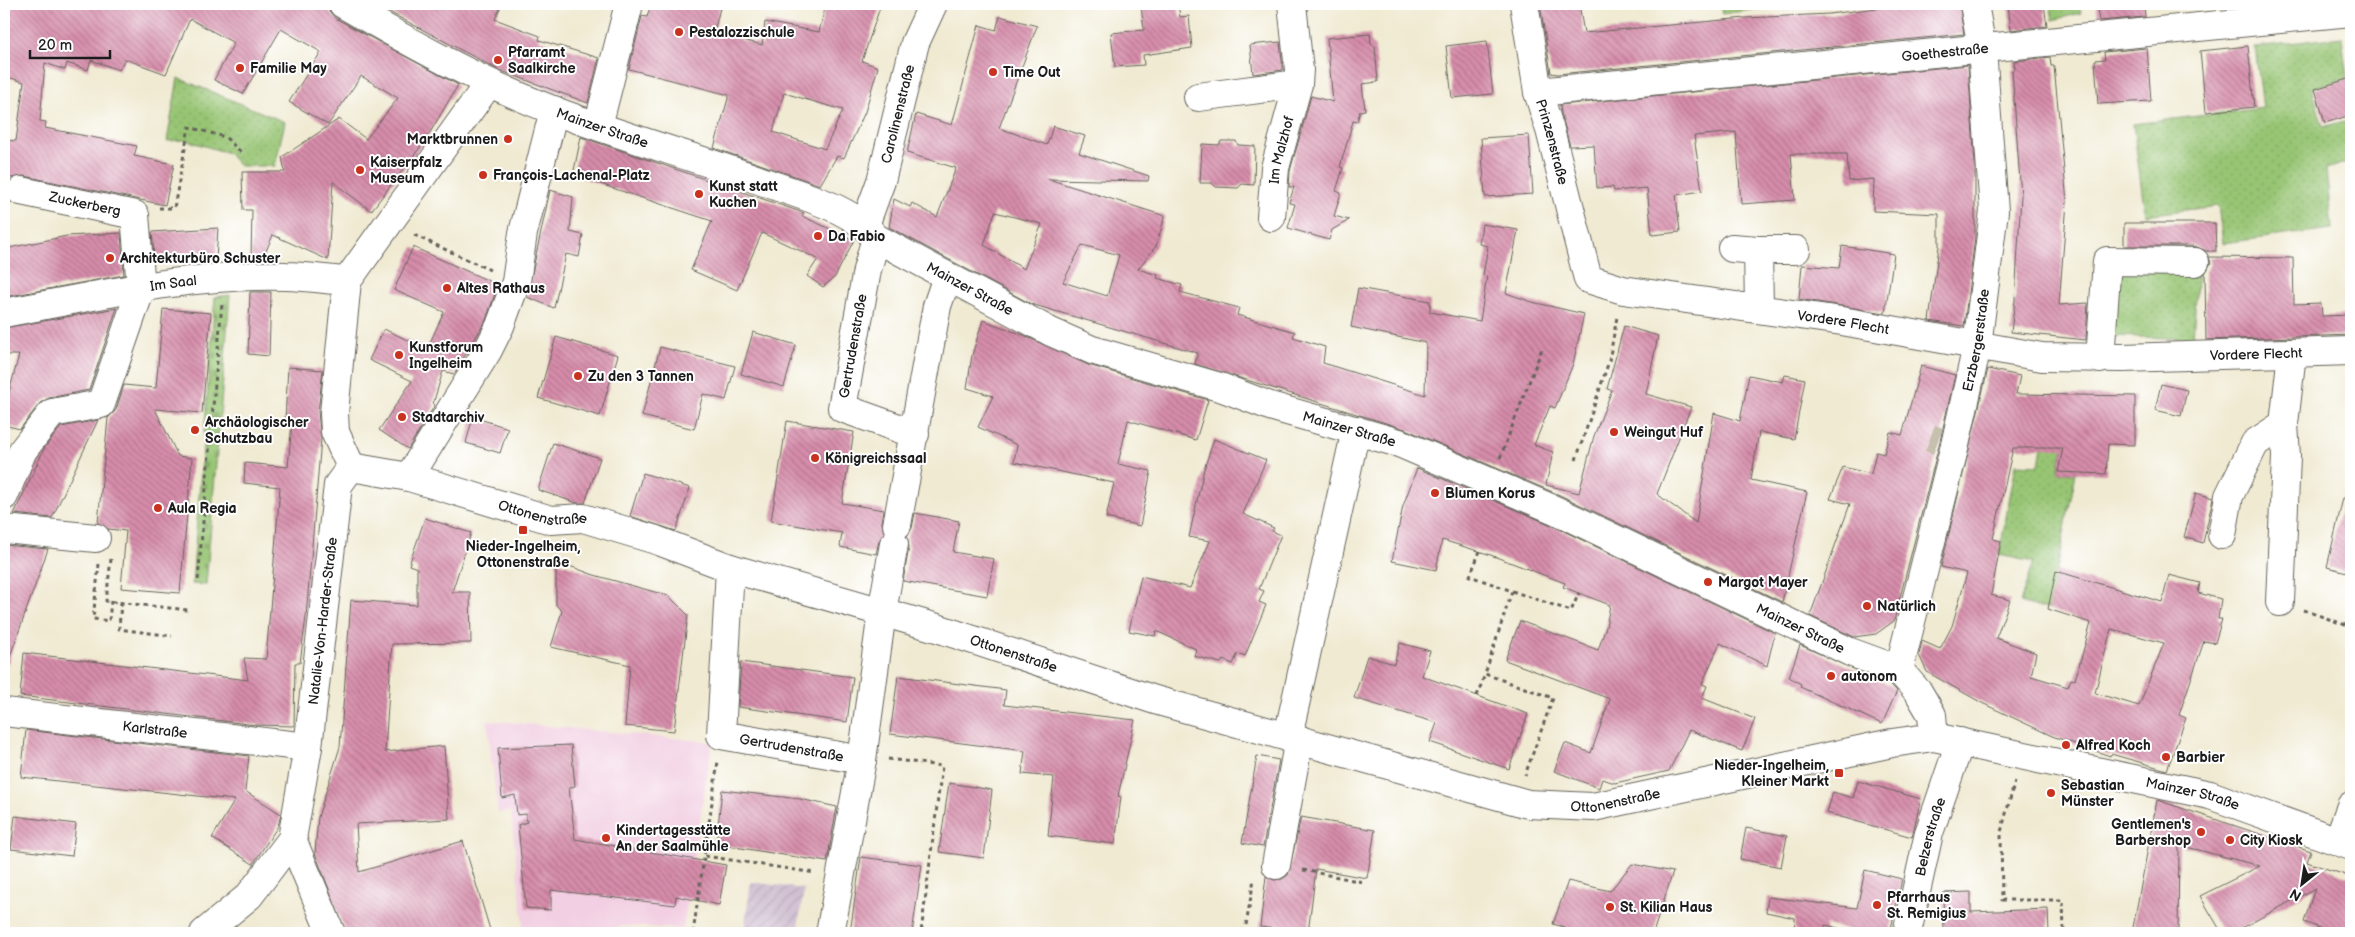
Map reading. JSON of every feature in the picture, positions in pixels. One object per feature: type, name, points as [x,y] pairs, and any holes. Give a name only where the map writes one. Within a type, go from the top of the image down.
[{"type":"street","name":"Mainzer Straße","points":[[343,4],[425,51],[489,83],[598,126],[728,169],[818,202],[948,277],[1051,332],[1092,350],[1223,388],[1270,406],[1399,443],[1555,510],[1850,652],[1899,670],[1920,693],[1932,715],[1934,737],[2210,795],[2345,844]]},
{"type":"street","points":[[598,126],[629,4]]},
{"type":"street","name":"Carolinenstraße","points":[[870,231],[915,43],[933,4]]},
{"type":"street","name":"Im Malzhof","points":[[1271,217],[1274,168],[1298,84],[1300,70],[1292,4]]},
{"type":"street","name":"Prinzenstraße","points":[[1524,4],[1538,92],[1550,130],[1588,279]]},
{"type":"street","name":"Erzbergerstraße","points":[[1899,670],[1947,443],[1977,346],[1994,211],[1982,49],[1974,4]]},
{"type":"street","name":"Goethestraße","points":[[1538,92],[2351,12]]},
{"type":"street","points":[[351,467],[335,432],[334,413],[347,281],[489,83]]},
{"type":"street","points":[[1198,97],[1298,84]]},
{"type":"street","points":[[409,478],[488,350],[500,326],[516,282],[524,233],[554,110]]},
{"type":"street","name":"Zuckerberg","points":[[21,191],[135,215],[141,288]]},
{"type":"street","name":"Gertrudenstraße","points":[[870,231],[867,270],[842,408],[915,434]]},
{"type":"street","points":[[1759,309],[1745,249],[1796,250]]},
{"type":"street","points":[[2100,359],[2107,261],[2195,262]]},
{"type":"street","name":"Im Saal","points":[[4,313],[141,288],[224,278],[286,276],[347,281]]},
{"type":"street","name":"Gertrudenstraße","points":[[830,933],[863,758],[882,612],[937,306],[948,277]]},
{"type":"street","name":"Vordere Flecht","points":[[1588,279],[1623,290],[1842,321],[2042,357],[2100,359],[2351,351]]},
{"type":"street","points":[[4,496],[23,450],[52,413],[101,404],[141,288]]},
{"type":"street","points":[[2280,602],[2286,456],[2284,424],[2292,353]]},
{"type":"street","points":[[2222,535],[2229,496],[2256,444],[2284,424]]},
{"type":"street","points":[[1276,865],[1294,738],[1356,430]]},
{"type":"street","name":"Ottonenstraße","points":[[351,467],[409,478],[551,520],[583,518],[656,540],[730,568],[882,612],[1155,700],[1528,804],[1593,807],[1892,743],[1934,737]]},
{"type":"street","name":"Natalie-Von-Harder-Straße","points":[[204,933],[249,896],[292,839],[308,747],[338,485],[351,467]]},
{"type":"street","points":[[4,529],[102,550]]},
{"type":"street","points":[[721,735],[730,568]]},
{"type":"street","name":"Karlstraße","points":[[4,712],[308,747]]},
{"type":"street","name":"Gertrudenstraße","points":[[721,735],[863,758]]},
{"type":"street","name":"Belzerstraße","points":[[1907,933],[1929,832],[1960,742]]},
{"type":"street","points":[[2345,844],[2351,806]]},
{"type":"street","points":[[292,839],[331,933]]},
{"type":"path","points":[[135,215],[150,207],[174,208],[189,127],[225,137],[244,154]]},
{"type":"path","points":[[389,223],[516,282]]},
{"type":"path","points":[[1576,460],[1609,360],[1623,290]]},
{"type":"path","points":[[198,580],[222,296]]},
{"type":"path","points":[[1491,482],[1543,346]]},
{"type":"path","points":[[102,550],[93,619],[109,621],[111,602]]},
{"type":"path","points":[[102,550],[106,601],[188,610]]},
{"type":"path","points":[[1480,551],[1470,576],[1571,611],[1578,593]]},
{"type":"path","points":[[1477,696],[1512,591]]},
{"type":"path","points":[[121,602],[119,629],[172,636]]},
{"type":"path","points":[[2280,602],[2351,627]]},
{"type":"path","points":[[1485,674],[1553,698],[1516,801]]},
{"type":"path","points":[[693,933],[721,735]]},
{"type":"path","points":[[2023,756],[2001,832],[2002,900],[2063,900],[2064,933]]},
{"type":"path","points":[[863,758],[942,766],[921,933]]},
{"type":"path","points":[[705,856],[840,877]]},
{"type":"path","points":[[1246,926],[1256,862],[1364,882]]},
{"type":"shaded area","name":"Kindertagesstätte An der Saalmühle","points":[[487,720],[712,742],[683,929],[624,926],[596,933],[524,933],[511,811],[498,813]]},
{"type":"shaded area","points":[[751,882],[804,889],[797,933],[744,930]]},
{"type":"green space","points":[[1721,4],[1792,4],[1722,14]]},
{"type":"green space","points":[[2050,4],[2079,4],[2081,13],[2053,20]]},
{"type":"green space","points":[[2342,37],[2347,78],[2312,88],[2323,127],[2351,119],[2351,161],[2326,169],[2332,229],[2223,243],[2218,206],[2145,215],[2133,124],[2263,108],[2255,47]]},
{"type":"green space","points":[[178,78],[285,122],[275,166],[240,166],[228,153],[185,140],[167,141]]},
{"type":"green space","points":[[2113,265],[2198,266],[2193,339],[2112,336]]},
{"type":"green space","points":[[230,295],[206,585],[192,584],[215,297]]},
{"type":"green space","points":[[2042,447],[2063,447],[2058,472],[2076,473],[2049,609],[2020,603],[2033,562],[1999,555],[2016,464],[2039,465]]},
{"type":"building","points":[[4,4],[327,4],[329,11],[335,18],[458,85],[425,141],[371,211],[333,182],[328,260],[273,235],[262,260],[251,260],[252,210],[243,210],[242,172],[285,172],[282,157],[339,119],[366,139],[398,98],[361,76],[328,125],[289,102],[321,52],[281,29],[243,94],[214,80],[234,43],[190,19],[166,74],[125,59],[119,70],[91,60],[88,70],[67,63],[65,70],[45,63],[40,121],[46,122],[45,128],[137,146],[134,156],[174,164],[165,205],[24,176],[4,179],[4,140],[16,141],[24,82],[4,76]]},
{"type":"building","points":[[374,4],[502,4],[495,19],[540,36],[539,40],[599,58],[588,103],[499,70]]},
{"type":"building","points":[[651,4],[721,4],[714,32],[762,45],[765,22],[819,32],[826,4],[881,4],[862,61],[878,67],[865,112],[844,158],[837,156],[820,185],[714,148],[729,95],[629,69],[642,16],[647,17]],"holes":[[[784,93],[843,110],[825,149],[773,132]]]},
{"type":"building","points":[[1178,4],[1180,17],[1189,16],[1192,48],[1143,55],[1144,65],[1115,67],[1111,33],[1144,30],[1141,6]]},
{"type":"building","points":[[1540,4],[1579,4],[1584,33],[1745,18],[1829,14],[1909,4],[1959,4],[1964,34],[1558,74],[1551,73]]},
{"type":"building","points":[[2008,4],[2044,4],[2047,26],[2011,30]]},
{"type":"building","points":[[2096,4],[2144,4],[2145,17],[2099,21]]},
{"type":"building","points":[[1000,16],[1037,26],[999,128],[1047,145],[1053,126],[1085,136],[1079,153],[1149,176],[1148,181],[1048,179],[1165,216],[1156,246],[1138,269],[1158,275],[1157,278],[1182,285],[1180,292],[1239,308],[1237,315],[1295,332],[1293,337],[1325,347],[1323,363],[1425,395],[1426,343],[1351,327],[1358,288],[1430,301],[1430,312],[1480,321],[1487,276],[1483,275],[1488,246],[1479,244],[1482,224],[1518,230],[1506,293],[1532,302],[1584,314],[1573,364],[1555,408],[1550,406],[1534,445],[1553,452],[1546,485],[1579,493],[1594,436],[1612,390],[1607,389],[1624,326],[1658,336],[1646,394],[1691,407],[1657,494],[1696,523],[1714,413],[1740,421],[1749,375],[1783,382],[1785,375],[1805,379],[1794,439],[1759,432],[1751,480],[1807,492],[1782,602],[1562,496],[1405,429],[1195,364],[1198,353],[1031,304],[889,227],[894,199],[910,207],[912,203],[937,217],[956,168],[907,153],[916,114],[952,125],[979,25],[996,30]],"holes":[[[995,212],[1042,224],[1024,269],[984,245]],[[1082,245],[1119,255],[1107,296],[1063,282]]]},
{"type":"building","points":[[1370,34],[1371,44],[1375,47],[1378,82],[1362,84],[1365,110],[1360,111],[1357,122],[1353,121],[1340,167],[1343,168],[1336,191],[1341,193],[1334,216],[1349,220],[1332,230],[1329,240],[1288,228],[1295,204],[1289,203],[1294,187],[1289,187],[1290,171],[1311,96],[1333,102],[1327,38]]},
{"type":"building","points":[[1487,41],[1493,94],[1452,98],[1446,46]]},
{"type":"building","points":[[1280,42],[1283,70],[1253,74],[1250,45]]},
{"type":"building","points":[[2248,46],[2254,107],[2206,112],[2200,51]]},
{"type":"building","points":[[2147,48],[2151,101],[2098,104],[2095,60],[2105,59],[2104,52]]},
{"type":"building","points":[[2050,57],[2051,66],[2054,66],[2067,202],[2059,305],[2088,303],[2086,340],[2011,332],[2015,300],[2021,196],[2012,70],[2015,70],[2014,61]]},
{"type":"building","points":[[1968,65],[1975,163],[1975,237],[1964,326],[1929,321],[1939,246],[1939,214],[1873,211],[1874,179],[1849,181],[1847,154],[1791,154],[1795,200],[1741,204],[1736,132],[1694,136],[1702,191],[1676,195],[1680,232],[1652,235],[1647,188],[1614,191],[1613,187],[1597,188],[1594,145],[1570,146],[1560,105]]},
{"type":"building","points":[[2351,78],[2351,115],[2325,123],[2315,89]]},
{"type":"building","points":[[1529,135],[1533,194],[1485,197],[1481,138]]},
{"type":"building","points":[[581,137],[804,213],[802,216],[854,240],[835,277],[823,287],[807,276],[818,259],[762,233],[737,290],[691,270],[712,221],[573,175]]},
{"type":"building","points":[[1221,141],[1236,141],[1238,145],[1255,146],[1254,185],[1242,184],[1238,188],[1216,187],[1212,183],[1200,183],[1202,144],[1219,145]]},
{"type":"building","points":[[550,190],[573,197],[570,232],[583,235],[579,257],[566,254],[554,308],[527,297]]},
{"type":"building","points":[[2124,223],[2215,223],[2216,251],[2206,251],[2195,246],[2124,246]]},
{"type":"building","points":[[218,228],[216,260],[154,257],[152,232]]},
{"type":"building","points":[[121,233],[124,275],[4,297],[4,249],[67,236]]},
{"type":"building","points":[[1842,246],[1894,254],[1885,313],[1799,299],[1802,265],[1839,268]]},
{"type":"building","points":[[413,247],[498,285],[486,320],[454,374],[443,371],[433,404],[435,405],[408,449],[379,430],[412,381],[369,360],[384,329],[427,349],[444,312],[394,290]]},
{"type":"building","points":[[2209,257],[2293,258],[2294,304],[2321,303],[2322,316],[2351,315],[2351,335],[2206,340],[2205,273],[2211,263]]},
{"type":"building","points":[[250,292],[271,292],[269,356],[248,354]]},
{"type":"building","points":[[117,308],[89,390],[49,398],[40,403],[20,429],[4,425],[4,411],[19,355],[4,355],[4,328]]},
{"type":"building","points":[[163,309],[211,313],[202,413],[155,409],[178,456],[192,458],[180,593],[121,588],[126,531],[108,529],[98,523],[108,418],[116,410],[124,385],[156,388]]},
{"type":"building","points":[[983,320],[1023,335],[1088,365],[1208,400],[1196,440],[1128,420],[1118,464],[1151,471],[1140,526],[1106,518],[1114,483],[1014,462],[1017,445],[978,427],[993,396],[967,388],[972,355]]},
{"type":"building","points":[[753,332],[796,345],[784,387],[741,374]]},
{"type":"building","name":"Zu den 3 Tannen","points":[[556,337],[618,355],[600,416],[538,398]]},
{"type":"building","points":[[660,347],[735,366],[726,400],[703,394],[694,429],[642,416]]},
{"type":"building","points":[[1921,366],[1955,375],[1940,441],[1894,621],[1876,634],[1854,637],[1810,616],[1850,504],[1830,499],[1843,467],[1871,474],[1876,452],[1884,454],[1890,432],[1902,435]]},
{"type":"building","points":[[288,367],[323,370],[318,412],[321,439],[306,617],[300,663],[295,663],[294,726],[256,725],[20,696],[24,653],[248,680],[244,658],[266,659],[280,487],[244,483],[245,463],[288,467],[292,422],[285,421]]},
{"type":"building","points":[[1988,369],[2020,376],[2016,394],[2135,396],[2135,445],[2108,444],[2106,474],[2058,472],[2063,448],[2013,448],[1993,539],[2001,541],[1991,595],[2010,600],[1996,638],[2036,653],[2031,676],[2068,687],[2071,679],[2075,680],[2091,623],[2048,609],[2056,571],[2162,602],[2169,575],[2200,583],[2198,593],[2221,599],[2218,619],[2222,619],[2215,643],[2204,641],[2179,715],[2186,718],[2167,770],[2111,754],[2110,756],[2052,736],[1982,703],[1927,672],[1919,655],[1922,641],[1940,649],[1952,626],[1967,573],[1941,567]],"holes":[[[2111,629],[2164,643],[2139,706],[2095,693]]]},
{"type":"building","points":[[2161,384],[2187,390],[2181,416],[2155,410]]},
{"type":"building","points":[[473,417],[508,428],[500,453],[466,443]]},
{"type":"building","points":[[98,420],[52,518],[14,514],[45,447],[61,427]]},
{"type":"building","name":"Königreichssaal","points":[[787,421],[854,432],[842,503],[884,510],[882,523],[884,533],[879,541],[876,554],[840,547],[842,533],[771,521]]},
{"type":"building","points":[[1214,439],[1266,460],[1243,514],[1274,528],[1272,531],[1281,535],[1259,589],[1264,591],[1259,602],[1266,605],[1245,656],[1238,653],[1233,664],[1223,660],[1221,663],[1194,656],[1196,649],[1156,631],[1155,636],[1129,631],[1141,576],[1190,588],[1210,541],[1189,537],[1204,469]]},
{"type":"building","points":[[553,443],[600,458],[585,503],[577,503],[538,490]]},
{"type":"building","points":[[1417,468],[1549,524],[1775,633],[1767,666],[1720,643],[1702,684],[1707,686],[1702,698],[1755,719],[1742,751],[1689,730],[1669,771],[1615,783],[1602,779],[1599,788],[1554,771],[1565,743],[1591,753],[1610,699],[1505,660],[1520,621],[1598,650],[1606,627],[1610,605],[1563,587],[1565,583],[1488,554],[1442,540],[1436,570],[1392,561],[1403,506]]},
{"type":"building","points":[[643,473],[690,488],[676,531],[630,516]]},
{"type":"building","points":[[2196,493],[2213,498],[2203,543],[2184,537]]},
{"type":"building","points":[[2343,498],[2351,499],[2351,573],[2327,567]]},
{"type":"building","points":[[915,513],[959,521],[953,552],[994,559],[987,596],[903,581],[909,547],[907,536],[912,528]]},
{"type":"building","points":[[425,518],[471,533],[452,592],[470,592],[471,643],[392,644],[385,752],[444,746],[449,819],[356,824],[359,872],[463,841],[491,933],[346,933],[315,853],[318,817],[340,747],[351,600],[417,605],[417,568],[409,565]]},
{"type":"building","points":[[4,545],[48,549],[7,665],[4,665]]},
{"type":"building","points":[[556,561],[594,575],[669,596],[688,615],[674,731],[625,726],[630,665],[551,647],[562,611],[556,605]]},
{"type":"building","points":[[1400,643],[1430,651],[1422,676],[1528,714],[1509,769],[1430,742],[1437,723],[1354,698],[1367,656],[1394,664]]},
{"type":"building","points":[[1800,645],[1892,686],[1897,691],[1882,724],[1800,687],[1801,684],[1789,677]]},
{"type":"building","points":[[741,662],[853,677],[847,722],[738,707]]},
{"type":"building","points":[[898,676],[1006,690],[1004,705],[1135,720],[1118,796],[1121,797],[1115,844],[1048,836],[1054,777],[1022,774],[1025,751],[890,734]]},
{"type":"building","points":[[26,730],[249,756],[245,791],[281,814],[278,826],[253,864],[212,838],[235,800],[21,777]]},
{"type":"building","points":[[571,745],[575,786],[569,788],[575,839],[726,865],[719,905],[676,896],[675,905],[551,890],[551,910],[526,908],[518,825],[527,822],[526,814],[517,815],[515,795],[502,798],[498,748]]},
{"type":"building","points":[[1257,756],[1279,760],[1263,847],[1242,843]]},
{"type":"building","points":[[1858,781],[1921,799],[1912,837],[1827,813],[1833,792],[1853,798]]},
{"type":"building","points":[[949,783],[992,790],[984,858],[939,852]]},
{"type":"building","points":[[722,790],[800,799],[837,807],[827,862],[716,844]]},
{"type":"building","points":[[2157,800],[2311,851],[2307,862],[2351,877],[2351,933],[2332,933],[2304,922],[2315,888],[2233,933],[2222,933],[2200,896],[2260,866],[2179,845],[2178,933],[2132,933]]},
{"type":"building","points":[[15,816],[76,824],[72,856],[11,849]]},
{"type":"building","points":[[1301,817],[1375,830],[1367,878],[1316,869],[1308,933],[1260,927],[1266,876],[1274,880],[1282,879],[1288,875]]},
{"type":"building","points":[[1746,828],[1787,836],[1781,867],[1740,859]]},
{"type":"building","points":[[861,857],[922,865],[912,933],[850,933]]},
{"type":"building","name":"St. Kilian Haus","points":[[1632,864],[1673,872],[1653,933],[1561,933],[1564,927],[1553,924],[1568,881],[1610,891]]},
{"type":"building","points":[[1865,870],[1902,879],[1890,933],[1860,933],[1825,925],[1826,933],[1794,933],[1795,918],[1766,912],[1768,897],[1857,908]]},
{"type":"building","points":[[1971,892],[1971,912],[2048,909],[2049,933],[1944,933],[1943,893]]},
{"type":"tunnel","points":[[1930,438],[1938,441]]},
{"type":"place","name":"Pestalozzischule","points":[[679,32]]},
{"type":"place","name":"Pfarramt Saalkirche","points":[[498,60]]},
{"type":"place","name":"Familie May","points":[[240,68]]},
{"type":"place","name":"Time Out","points":[[993,72]]},
{"type":"place","name":"Marktbrunnen","points":[[508,139]]},
{"type":"place","name":"Kaiserpfalz Museum","points":[[360,170]]},
{"type":"place","name":"François-Lachenal-Platz","points":[[483,175]]},
{"type":"place","name":"Kunst statt Kuchen","points":[[699,194]]},
{"type":"place","name":"Da Fabio","points":[[818,236]]},
{"type":"place","name":"Architekturbüro Schuster","points":[[110,258]]},
{"type":"place","name":"Altes Rathaus","points":[[447,288]]},
{"type":"place","name":"Kunstforum Ingelheim","points":[[399,355]]},
{"type":"place","name":"Zu den 3 Tannen","points":[[578,376]]},
{"type":"place","name":"Stadtarchiv","points":[[402,417]]},
{"type":"place","name":"Archäologischer Schutzbau","points":[[195,430]]},
{"type":"place","name":"Weingut Huf","points":[[1614,432]]},
{"type":"place","name":"Königreichssaal","points":[[815,458]]},
{"type":"place","name":"Blumen Korus","points":[[1435,493]]},
{"type":"place","name":"Aula Regia","points":[[158,508]]},
{"type":"place","name":"Nieder-Ingelheim, Ottonenstraße","points":[[523,530]]},
{"type":"place","name":"Margot Mayer","points":[[1708,582]]},
{"type":"place","name":"Natürlich","points":[[1867,606]]},
{"type":"place","name":"autonom","points":[[1831,676]]},
{"type":"place","name":"Alfred Koch","points":[[2066,745]]},
{"type":"place","name":"Barbier","points":[[2166,757]]},
{"type":"place","name":"Nieder-Ingelheim, Kleiner Markt","points":[[1839,773]]},
{"type":"place","name":"Sebastian Münster","points":[[2051,793]]},
{"type":"place","name":"Gentlemen's Barbershop","points":[[2201,832]]},
{"type":"place","name":"Kindertagesstätte An der Saalmühle","points":[[606,838]]},
{"type":"place","name":"City Kiosk","points":[[2230,840]]},
{"type":"place","name":"Pfarrhaus St. Remigius","points":[[1877,905]]},
{"type":"place","name":"St. Kilian Haus","points":[[1610,907]]}]
